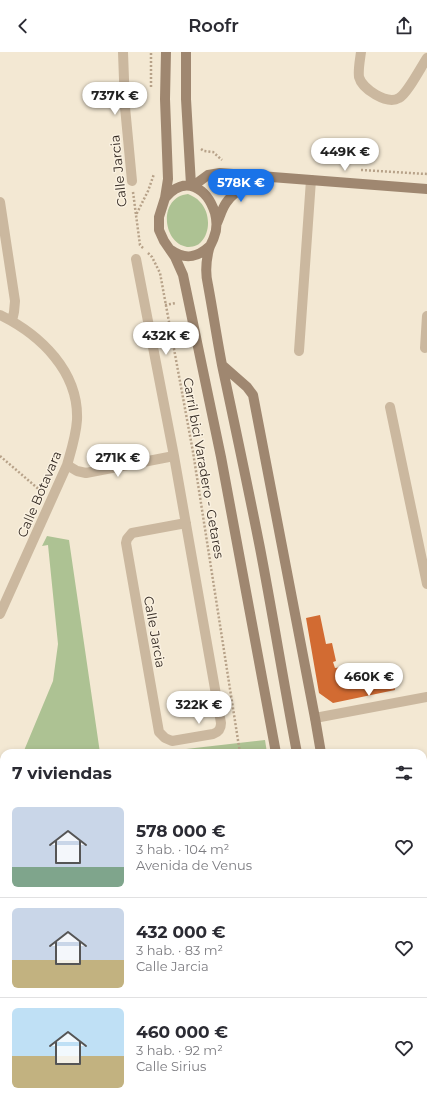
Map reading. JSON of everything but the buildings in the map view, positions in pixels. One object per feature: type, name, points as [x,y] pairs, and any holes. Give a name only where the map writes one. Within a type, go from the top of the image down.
[{"type":"street","name":"Calle Jarcia","points":[[123,52],[125,107],[132,181]]},
{"type":"street","points":[[166,52],[165,99],[168,179],[165,198],[159,217],[159,230],[183,275],[223,465],[275,749]]},
{"type":"street","points":[[186,52],[186,106],[192,186]]},
{"type":"street","points":[[361,52],[359,77],[362,84],[368,90],[377,95],[386,99],[394,100],[400,98],[406,92],[427,58]]},
{"type":"street","points":[[192,186],[208,175],[220,173],[427,189]]},
{"type":"street","points":[[261,177],[244,186],[227,201],[221,213],[214,238],[210,246],[206,264],[207,279],[222,365],[260,547],[296,749]]},
{"type":"street","points":[[299,351],[311,180]]},
{"type":"street","points":[[165,198],[170,191],[177,187],[185,185],[200,189],[206,195],[215,213],[217,225]]},
{"type":"street","points":[[0,202],[15,301],[12,321]]},
{"type":"street","points":[[169,248],[177,254],[194,256],[203,252],[210,246]]},
{"type":"street","name":"Calle Jarcia","points":[[136,259],[174,456],[186,523],[221,726],[218,731],[213,734],[172,740],[164,738],[159,732],[126,542],[132,533],[186,523]]},
{"type":"street","name":"Calle Botavara","points":[[0,315],[12,321],[40,341],[58,361],[68,377],[76,400],[77,420],[74,443],[67,465],[0,614]]},
{"type":"street","points":[[425,348],[427,316]]},
{"type":"street","points":[[222,365],[247,387],[253,395],[320,749]]},
{"type":"street","points":[[390,407],[427,584]]},
{"type":"street","points":[[67,465],[77,471],[86,473],[174,456]]},
{"type":"street","points":[[315,718],[427,697]]},
{"type":"path","points":[[151,52],[152,100],[165,99]]},
{"type":"path","points":[[199,146],[201,150],[213,152],[220,158],[228,161]]},
{"type":"path","points":[[136,215],[154,176],[154,168]]},
{"type":"path","points":[[356,169],[427,174]]},
{"type":"path","name":"Calle Jarcia","points":[[132,181],[136,215]]},
{"type":"path","name":"Carril bici Varadero - Getares","points":[[136,215],[140,245],[152,257],[160,273],[194,460],[239,749]]},
{"type":"path","points":[[0,456],[51,500]]},
{"type":"green space","points":[[188,194],[197,199],[206,211],[208,228],[201,242],[195,246],[187,247],[179,244],[172,237],[168,229],[167,220],[168,211],[172,203],[178,197]]},
{"type":"green space","points":[[47,536],[69,540],[99,749],[25,749],[53,681],[58,644],[48,545],[42,546]]},
{"type":"green space","points":[[265,740],[266,749],[186,749]]}]
